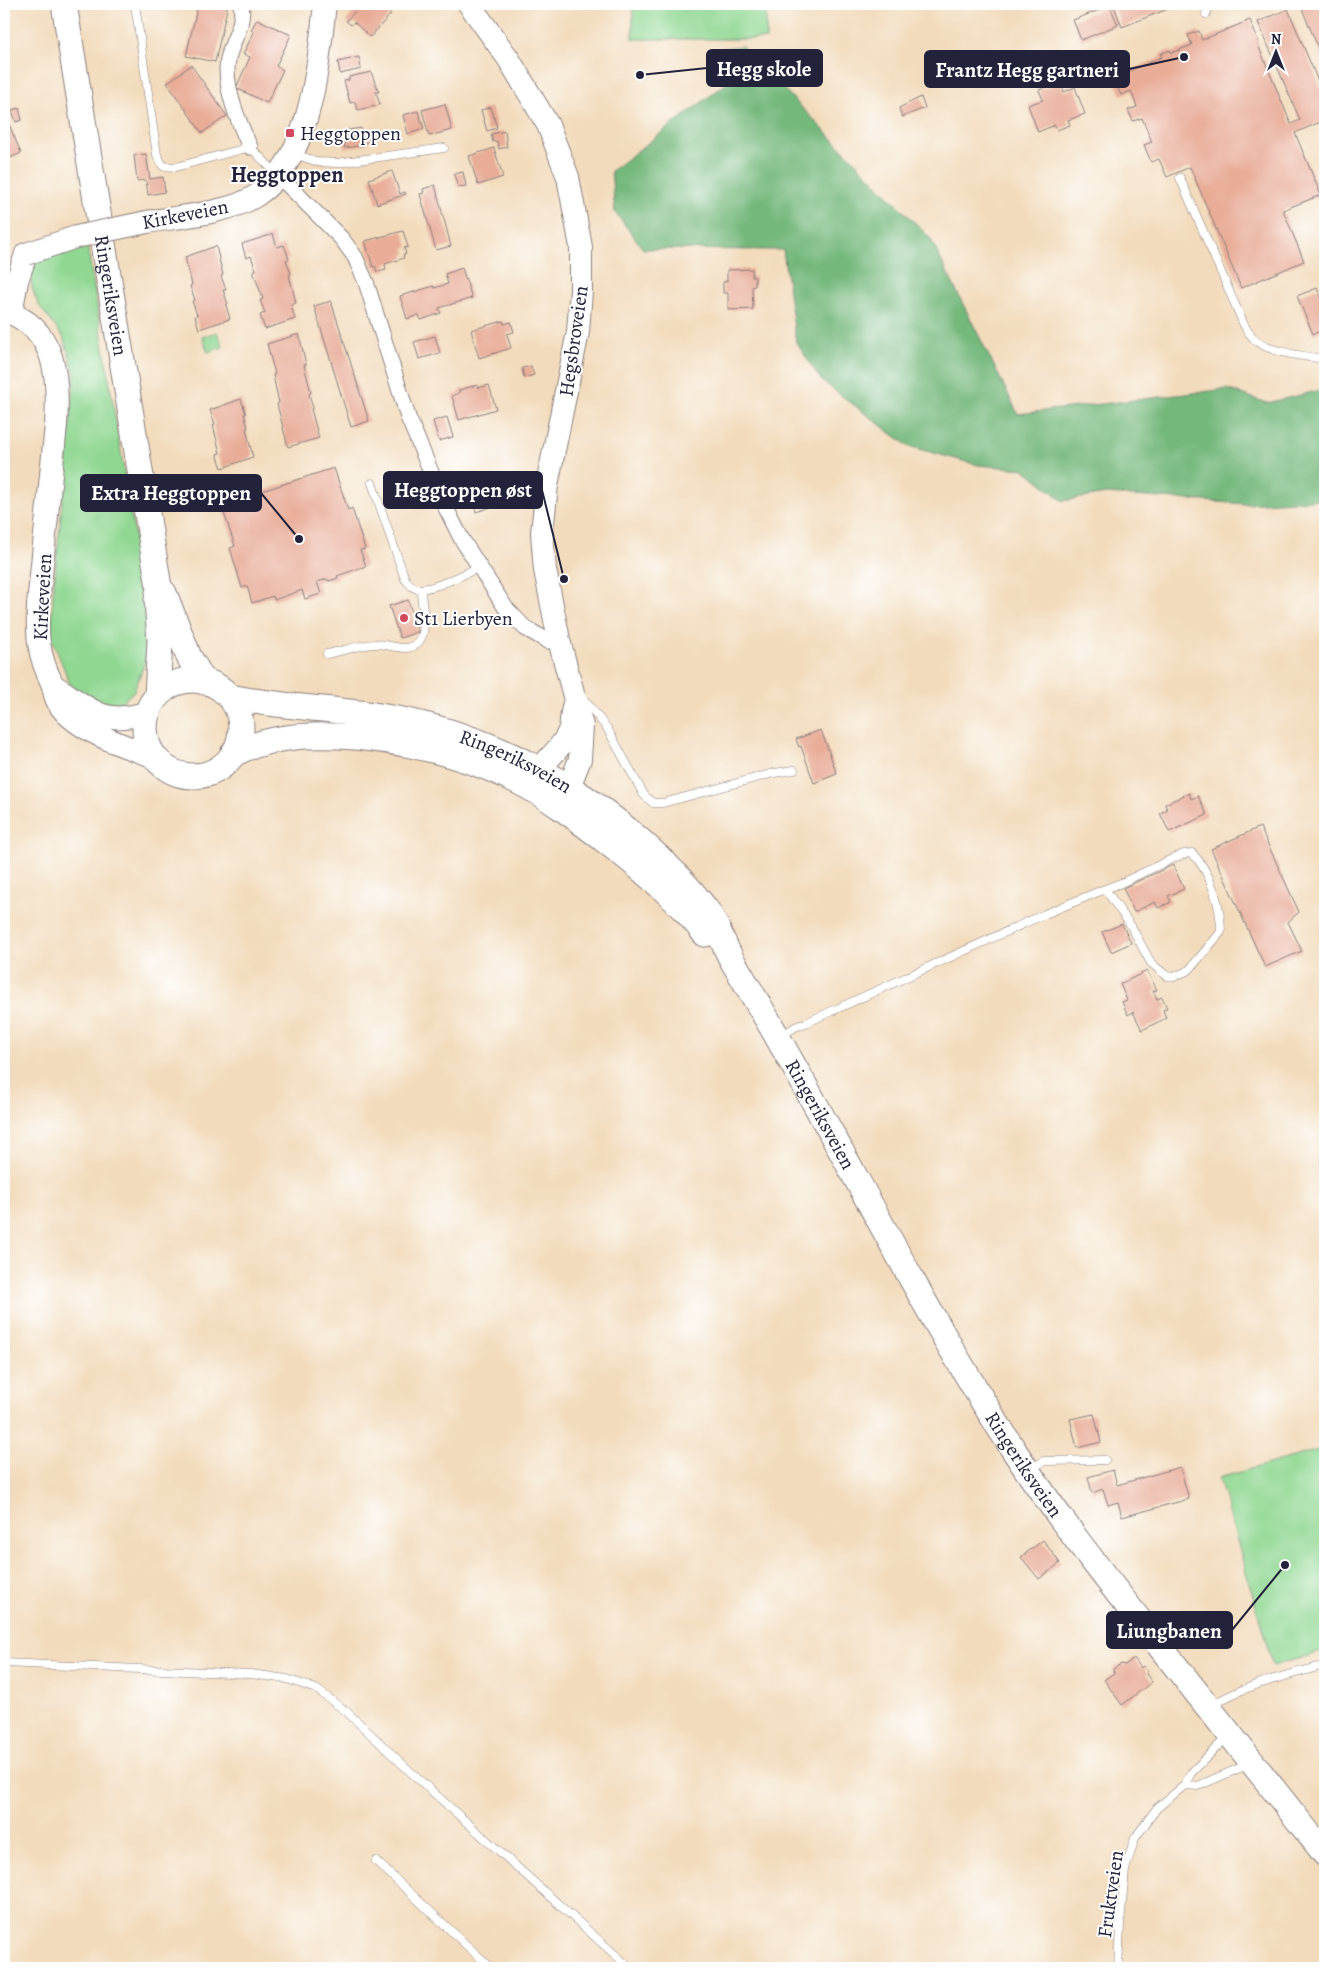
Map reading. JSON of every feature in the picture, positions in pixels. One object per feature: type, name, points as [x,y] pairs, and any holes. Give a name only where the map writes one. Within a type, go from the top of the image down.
[{"type":"main road","name":"Ringeriksveien","points":[[64,4],[160,587],[157,600],[160,641],[153,704]]},
{"type":"main road","name":"Ringeriksveien","points":[[160,587],[166,596],[189,657],[204,682]]},
{"type":"main road","points":[[189,680],[216,686],[230,697],[238,713],[240,725],[238,743],[233,754],[221,766],[210,772],[198,775],[174,772],[164,766],[149,747],[146,735],[145,724],[153,704],[177,683],[189,680]]},
{"type":"main road","name":"Ringeriksveien","points":[[230,697],[282,706],[381,716],[412,722],[487,744],[539,769],[569,787],[623,827],[661,860],[708,910],[722,935],[729,956],[778,1038],[968,1375],[1028,1471],[1107,1580],[1325,1854]]},
{"type":"main road","name":"Ringeriksveien","points":[[233,754],[259,743],[284,737],[318,735],[385,740],[420,746],[476,763],[516,780],[582,822],[648,875],[696,923],[712,942],[729,956]]},
{"type":"street","points":[[241,4],[240,29],[228,58],[227,79],[230,96],[250,147]]},
{"type":"street","name":"Kirkeveien","points":[[4,264],[26,254],[76,237],[147,222],[215,211],[238,204],[257,195],[278,175],[293,154],[308,116],[325,4]]},
{"type":"street","name":"Hegsbroveien","points":[[469,4],[508,58],[548,125],[568,177],[578,223],[581,268],[578,332],[547,485],[542,533],[545,570],[559,640],[582,726],[582,743],[578,765],[569,787]]},
{"type":"street","points":[[278,175],[342,239],[355,257],[366,282],[408,417],[446,508],[461,538],[495,593],[518,623],[548,641],[559,640]]},
{"type":"street","name":"Kirkeveien","points":[[26,254],[7,312],[25,322],[41,338],[51,356],[57,376],[58,398],[37,628],[41,659],[54,686],[56,699],[68,714],[86,728],[118,743],[156,757]]},
{"type":"street","name":"Kirkeveien","points":[[54,686],[92,712],[103,716],[116,718],[134,716],[153,704]]},
{"type":"street","name":"Hegsbroveien","points":[[539,769],[561,745],[569,731],[572,720],[571,708],[574,693]]},
{"type":"street","points":[[539,769],[543,796],[569,787]]},
{"type":"lane","points":[[135,4],[151,116],[160,162],[167,168],[176,167],[250,147],[278,175]]},
{"type":"lane","points":[[1206,14],[1208,4]]},
{"type":"lane","points":[[293,154],[318,162],[337,163],[444,148]]},
{"type":"lane","points":[[1180,178],[1250,335],[1270,348],[1325,359]]},
{"type":"lane","points":[[372,483],[405,578],[413,588],[421,590],[479,567]]},
{"type":"lane","points":[[327,654],[376,644],[399,649],[411,646],[419,641],[423,635],[421,590]]},
{"type":"lane","points":[[574,693],[606,728],[644,796],[653,803],[663,803],[774,773],[794,770]]},
{"type":"lane","name":"Ringeriksveien","points":[[778,1038],[795,1027],[1045,914],[1105,889],[1120,884],[1184,854],[1192,853],[1198,860],[1216,899],[1221,915],[1222,932],[1189,970],[1174,977],[1167,976],[1151,964],[1131,926],[1105,889]]},
{"type":"lane","points":[[1028,1471],[1044,1461],[1105,1460]]},
{"type":"lane","points":[[4,1662],[251,1674],[287,1679],[316,1689],[354,1718],[416,1778],[630,1968]]},
{"type":"lane","points":[[1209,1708],[1226,1696],[1241,1690],[1325,1665]]},
{"type":"lane","name":"Fruktveien","points":[[1118,1968],[1125,1870],[1131,1849],[1140,1830],[1157,1808],[1186,1785],[1191,1773],[1230,1734]]},
{"type":"lane","name":"Fruktveien","points":[[1186,1785],[1198,1786],[1253,1763]]},
{"type":"lane","points":[[376,1861],[490,1968]]},
{"type":"green space","points":[[633,4],[766,4],[766,39],[633,39]]},
{"type":"green space","points":[[742,46],[744,48],[743,55],[731,64],[723,69],[709,70],[717,51],[724,48]]},
{"type":"green space","points":[[756,61],[930,238],[1018,414],[1227,389],[1267,403],[1325,389],[1325,499],[1246,504],[1106,494],[1063,501],[1024,469],[978,465],[908,446],[821,380],[796,342],[783,250],[643,249],[615,212],[611,171]]},
{"type":"green space","points":[[87,244],[147,612],[146,659],[134,691],[121,703],[102,702],[84,696],[70,684],[51,636],[53,594],[75,373],[63,337],[38,304],[32,288],[31,276],[34,265],[41,258]]},
{"type":"green space","points":[[217,332],[223,347],[208,352],[202,337]]},
{"type":"green space","points":[[1325,1448],[1325,1651],[1273,1666],[1219,1478]]},
{"type":"building","points":[[198,4],[228,4],[215,62],[186,56]]},
{"type":"building","points":[[362,4],[380,4],[391,14],[370,37],[354,22],[351,25],[346,21]]},
{"type":"building","points":[[1113,4],[1171,4],[1173,7],[1122,27]]},
{"type":"building","points":[[1300,4],[1325,4],[1325,64]]},
{"type":"building","points":[[1110,6],[1118,25],[1081,40],[1073,20]]},
{"type":"building","points":[[1288,9],[1325,98],[1325,120],[1295,133],[1321,195],[1283,210],[1304,261],[1241,288],[1190,167],[1167,177],[1159,159],[1151,162],[1144,145],[1152,142],[1142,118],[1133,121],[1128,110],[1137,107],[1131,91],[1121,95],[1113,78],[1162,57],[1160,54],[1170,50],[1171,53],[1192,45],[1188,35],[1199,31],[1202,40],[1250,20],[1258,45],[1291,124],[1300,120],[1258,22]]},
{"type":"building","points":[[257,19],[291,35],[276,66],[283,70],[267,103],[236,88],[250,57],[243,54],[254,32],[251,30]]},
{"type":"building","points":[[359,57],[361,69],[340,74],[338,62]]},
{"type":"building","points":[[191,65],[227,116],[202,133],[167,83]]},
{"type":"building","points":[[371,72],[379,92],[376,92],[380,105],[358,110],[355,102],[350,103],[344,81],[349,80],[349,77]]},
{"type":"building","points":[[1061,82],[1064,92],[1075,87],[1085,114],[1068,120],[1070,125],[1057,130],[1055,125],[1038,132],[1028,105],[1043,100],[1039,90]]},
{"type":"building","points":[[921,97],[925,108],[902,117],[899,108]]},
{"type":"building","points":[[445,104],[452,130],[429,136],[422,110]]},
{"type":"building","points":[[491,107],[497,128],[487,131],[481,110]]},
{"type":"building","points":[[19,108],[22,120],[16,122],[12,110]]},
{"type":"building","points":[[418,111],[424,129],[408,134],[403,115]]},
{"type":"building","points":[[6,117],[21,153],[4,161],[4,118]]},
{"type":"building","points":[[361,128],[363,139],[369,138],[369,142],[363,143],[364,145],[345,148],[342,131]]},
{"type":"building","points":[[505,131],[507,147],[499,149],[497,141],[493,142],[491,134]]},
{"type":"building","points":[[494,148],[503,177],[478,185],[469,156]]},
{"type":"building","points":[[146,154],[150,179],[163,177],[165,192],[148,195],[146,180],[137,181],[134,155]]},
{"type":"building","points":[[392,171],[400,194],[405,192],[406,194],[377,204],[369,179]]},
{"type":"building","points":[[463,172],[466,186],[458,187],[454,174]]},
{"type":"building","points":[[435,185],[451,246],[436,250],[420,194],[424,193],[423,189]]},
{"type":"building","points":[[403,231],[408,247],[404,248],[406,254],[403,255],[404,258],[385,264],[386,270],[377,272],[375,266],[373,267],[365,241]]},
{"type":"building","points":[[273,234],[277,247],[284,245],[289,259],[286,260],[291,274],[289,275],[296,303],[291,305],[295,319],[265,329],[260,315],[265,313],[260,300],[263,299],[253,271],[256,270],[251,256],[246,258],[242,244]]},
{"type":"building","points":[[216,246],[223,275],[221,276],[226,290],[223,290],[228,304],[226,305],[230,319],[199,329],[192,301],[195,300],[190,286],[192,285],[185,257]]},
{"type":"building","points":[[462,268],[472,298],[439,308],[441,313],[421,320],[419,315],[407,319],[400,296],[448,284],[445,274]]},
{"type":"building","points":[[752,269],[752,277],[755,277],[755,286],[752,287],[753,309],[728,310],[728,293],[723,293],[723,282],[727,281],[727,270]]},
{"type":"building","points":[[1317,288],[1325,307],[1325,329],[1313,334],[1297,296]]},
{"type":"building","points":[[331,301],[369,421],[351,427],[314,306]]},
{"type":"building","points":[[503,321],[504,324],[511,322],[514,332],[507,334],[511,348],[479,358],[471,330]]},
{"type":"building","points":[[299,334],[311,393],[309,394],[313,408],[311,409],[319,438],[288,447],[277,404],[279,403],[273,375],[275,374],[267,344]]},
{"type":"building","points":[[435,336],[440,353],[419,359],[414,342]]},
{"type":"building","points":[[531,366],[534,375],[524,378],[522,368]]},
{"type":"building","points":[[477,385],[478,388],[489,385],[496,409],[459,420],[452,396],[459,393],[459,390]]},
{"type":"building","points":[[241,399],[246,414],[244,414],[248,428],[246,429],[253,457],[222,468],[217,454],[220,453],[213,425],[215,424],[210,410]]},
{"type":"building","points":[[447,417],[453,437],[439,441],[433,421]]},
{"type":"building","points":[[334,468],[348,510],[352,508],[365,549],[360,550],[366,566],[337,576],[338,578],[329,581],[327,579],[317,582],[321,594],[305,599],[302,590],[274,600],[273,596],[252,603],[247,586],[242,588],[230,548],[235,546],[221,504]]},
{"type":"building","points":[[491,483],[498,505],[476,512],[469,490]]},
{"type":"building","points":[[408,600],[418,632],[400,638],[389,606]]},
{"type":"building","points":[[821,730],[837,774],[814,783],[801,746],[799,747],[796,739]]},
{"type":"building","points":[[1189,793],[1191,799],[1198,796],[1207,815],[1169,832],[1160,813],[1167,810],[1165,804]]},
{"type":"building","points":[[1260,827],[1299,912],[1288,922],[1302,951],[1265,967],[1211,849]]},
{"type":"building","points":[[1173,865],[1184,889],[1168,896],[1171,902],[1158,908],[1155,902],[1134,912],[1123,888]]},
{"type":"building","points":[[1122,924],[1131,943],[1111,952],[1102,932]]},
{"type":"building","points":[[1147,971],[1157,990],[1153,991],[1157,999],[1162,997],[1167,1008],[1163,1010],[1166,1018],[1142,1030],[1133,1012],[1128,1015],[1122,1002],[1127,1000],[1120,984]]},
{"type":"building","points":[[1094,1414],[1101,1442],[1077,1448],[1070,1419]]},
{"type":"building","points":[[1180,1467],[1189,1499],[1122,1517],[1118,1502],[1108,1505],[1103,1489],[1092,1493],[1088,1477],[1113,1470],[1117,1485]]},
{"type":"building","points":[[1043,1540],[1060,1563],[1039,1579],[1021,1557]]},
{"type":"building","points":[[1134,1658],[1141,1668],[1143,1666],[1148,1672],[1146,1674],[1152,1682],[1122,1705],[1104,1680],[1114,1673],[1113,1669],[1121,1664],[1125,1665]]},
{"type":"place","name":"Frantz Hegg gartneri","points":[[1184,57]]},
{"type":"place","name":"Hegg skole","points":[[640,75]]},
{"type":"place","name":"Heggtoppen","points":[[290,133]]},
{"type":"place","name":"Extra Heggtoppen","points":[[299,539]]},
{"type":"place","name":"Heggtoppen øst","points":[[564,579]]},
{"type":"place","name":"St1 Lierbyen","points":[[404,618]]},
{"type":"place","name":"Liungbanen","points":[[1285,1565]]},
{"type":"district","name":"Heggtoppen","points":[[287,174]]}]
